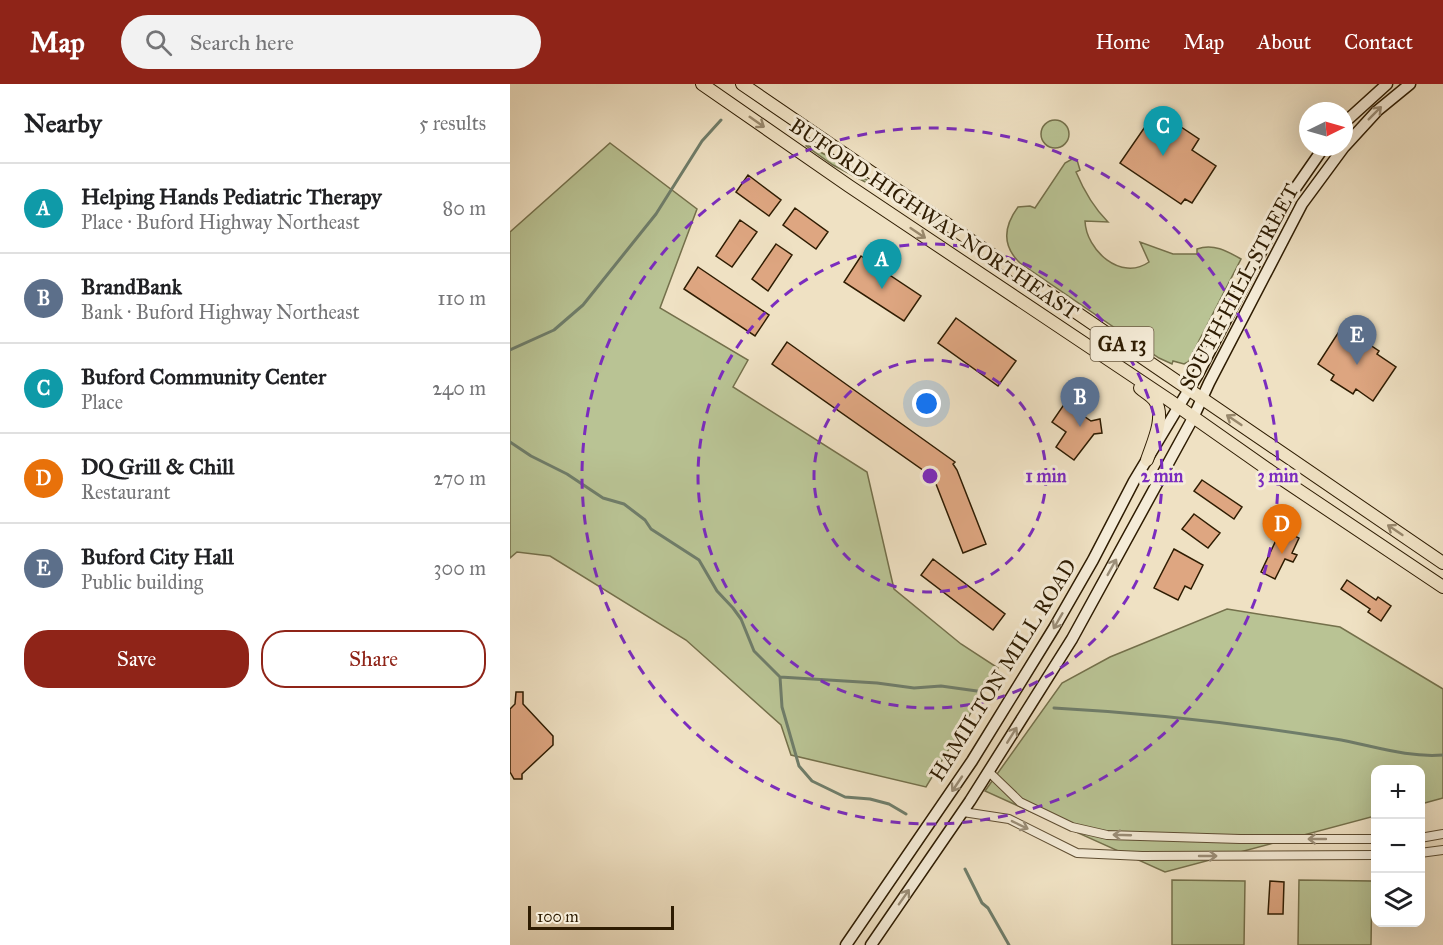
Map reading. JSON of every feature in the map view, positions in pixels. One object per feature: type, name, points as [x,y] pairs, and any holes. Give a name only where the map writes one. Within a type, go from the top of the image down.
[{"type":"main road","name":"BUFORD HIGHWAY NORTHEAST","points":[[742,84],[1443,563]]},
{"type":"main road","points":[[1353,115],[1387,84]]},
{"type":"main road","name":"SOUTH HILL STREET","points":[[1353,137],[1377,111],[1410,84]]},
{"type":"main road","name":"BUFORD HIGHWAY NORTHEAST","points":[[708,86],[858,193],[1180,407],[1443,587]]},
{"type":"main road","name":"SOUTH HILL STREET","points":[[1180,407],[1290,196],[1318,156]]},
{"type":"main road","name":"SOUTH HILL STREET","points":[[1193,418],[1302,204],[1337,156]]},
{"type":"main road","points":[[1113,363],[1155,402],[1158,417],[1157,429],[1147,459]]},
{"type":"main road","name":"HAMILTON MILL ROAD","points":[[846,945],[934,818],[1013,696],[1093,560],[1147,459],[1180,407]]},
{"type":"main road","name":"HAMILTON MILL ROAD","points":[[871,945],[963,812],[1072,639],[1193,418]]},
{"type":"street","points":[[988,772],[1020,802],[1072,827],[1107,835],[1240,839],[1371,839]]},
{"type":"street","points":[[963,812],[1009,819],[1077,853],[1142,856],[1371,855]]},
{"type":"street","points":[[1425,837],[1443,834]]},
{"type":"street","points":[[1425,852],[1443,850]]},
{"type":"green space","points":[[1055,120],[1065,124],[1069,134],[1065,144],[1055,148],[1045,144],[1041,134],[1045,124]]},
{"type":"green space","points":[[610,143],[697,209],[660,308],[748,360],[733,387],[867,472],[894,589],[961,644],[998,668],[926,787],[791,755],[781,725],[686,640],[550,556],[517,552],[510,558],[510,232]]},
{"type":"green space","points":[[807,145],[841,163],[870,182],[869,184],[833,165]]},
{"type":"green space","points":[[1072,159],[1077,160],[1080,170],[1076,172],[1086,192],[1108,222],[1085,221],[1091,242],[1107,260],[1127,268],[1138,267],[1149,262],[1140,242],[1173,254],[1197,254],[1197,249],[1214,247],[1241,259],[1188,362],[1184,364],[1173,361],[1172,364],[1159,358],[1020,263],[1010,249],[1007,242],[1007,228],[1013,214],[1018,207],[1035,208],[1065,163]]},
{"type":"green space","points":[[1227,609],[1340,627],[1443,689],[1443,798],[1425,803],[1425,765],[1371,765],[1371,817],[1165,872],[985,791],[1062,683],[1110,657]]},
{"type":"green space","points":[[1172,880],[1245,881],[1244,945],[1172,945]]},
{"type":"green space","points":[[1299,880],[1371,881],[1371,945],[1298,945]]},
{"type":"building","points":[[1149,121],[1174,138],[1181,127],[1199,139],[1192,150],[1216,166],[1192,203],[1185,199],[1181,204],[1120,163]]},
{"type":"building","points":[[748,175],[781,200],[769,216],[736,192]]},
{"type":"building","points":[[795,208],[828,232],[816,249],[783,225]]},
{"type":"building","points":[[740,220],[757,232],[732,267],[716,256]]},
{"type":"building","points":[[776,244],[792,255],[768,291],[752,279]]},
{"type":"building","points":[[861,256],[921,296],[904,321],[844,282]]},
{"type":"building","points":[[698,267],[769,315],[755,336],[684,289]]},
{"type":"building","points":[[956,318],[1016,361],[998,386],[938,343]]},
{"type":"building","points":[[1340,330],[1359,342],[1361,339],[1379,351],[1377,354],[1396,367],[1373,401],[1356,389],[1353,394],[1331,380],[1334,375],[1318,364]]},
{"type":"building","points":[[787,342],[955,462],[953,464],[986,544],[963,553],[936,484],[925,477],[927,473],[772,364]]},
{"type":"building","points":[[1065,403],[1091,421],[1100,419],[1102,433],[1094,434],[1074,460],[1056,447],[1066,432],[1052,422]]},
{"type":"building","points":[[1202,480],[1242,507],[1234,519],[1194,491]]},
{"type":"building","points":[[1194,514],[1220,533],[1208,548],[1182,529]]},
{"type":"building","points":[[1284,531],[1299,538],[1292,553],[1297,555],[1293,562],[1285,559],[1275,579],[1261,572],[1278,536],[1281,537]]},
{"type":"building","points":[[1174,549],[1203,565],[1191,589],[1185,586],[1178,600],[1154,588]]},
{"type":"building","points":[[933,559],[1005,614],[993,630],[921,575]]},
{"type":"building","points":[[1347,580],[1376,600],[1378,597],[1391,606],[1381,621],[1368,612],[1370,609],[1341,589]]},
{"type":"building","points":[[516,692],[523,692],[523,704],[553,736],[553,745],[522,774],[522,779],[514,779],[510,772],[510,709],[515,704]]},
{"type":"building","points":[[1270,881],[1284,882],[1283,914],[1268,914]]},
{"type":"waterway","points":[[510,350],[554,330],[583,305],[656,214],[702,141],[721,120]]},
{"type":"waterway","points":[[510,442],[531,456],[567,474],[603,498],[624,504],[645,520],[651,529],[699,560],[717,591],[741,619],[754,651],[780,677],[782,707],[799,766],[812,781],[845,797],[870,799],[889,804],[906,814]]},
{"type":"waterway","points":[[780,677],[877,683],[914,688],[941,686],[977,691]]},
{"type":"waterway","points":[[1054,708],[1230,724],[1335,739],[1402,753],[1443,755]]},
{"type":"waterway","points":[[965,869],[982,903],[988,908],[1009,945]]},
{"type":"place","name":"Buford Community Center","points":[[1163,156]]},
{"type":"place","name":"Helping Hands Pediatric Therapy","points":[[882,289]]},
{"type":"place","name":"Buford City Hall","points":[[1357,365]]},
{"type":"place","name":"BrandBank","points":[[1080,427]]},
{"type":"place","name":"DQ Grill & Chill","points":[[1282,554]]}]
